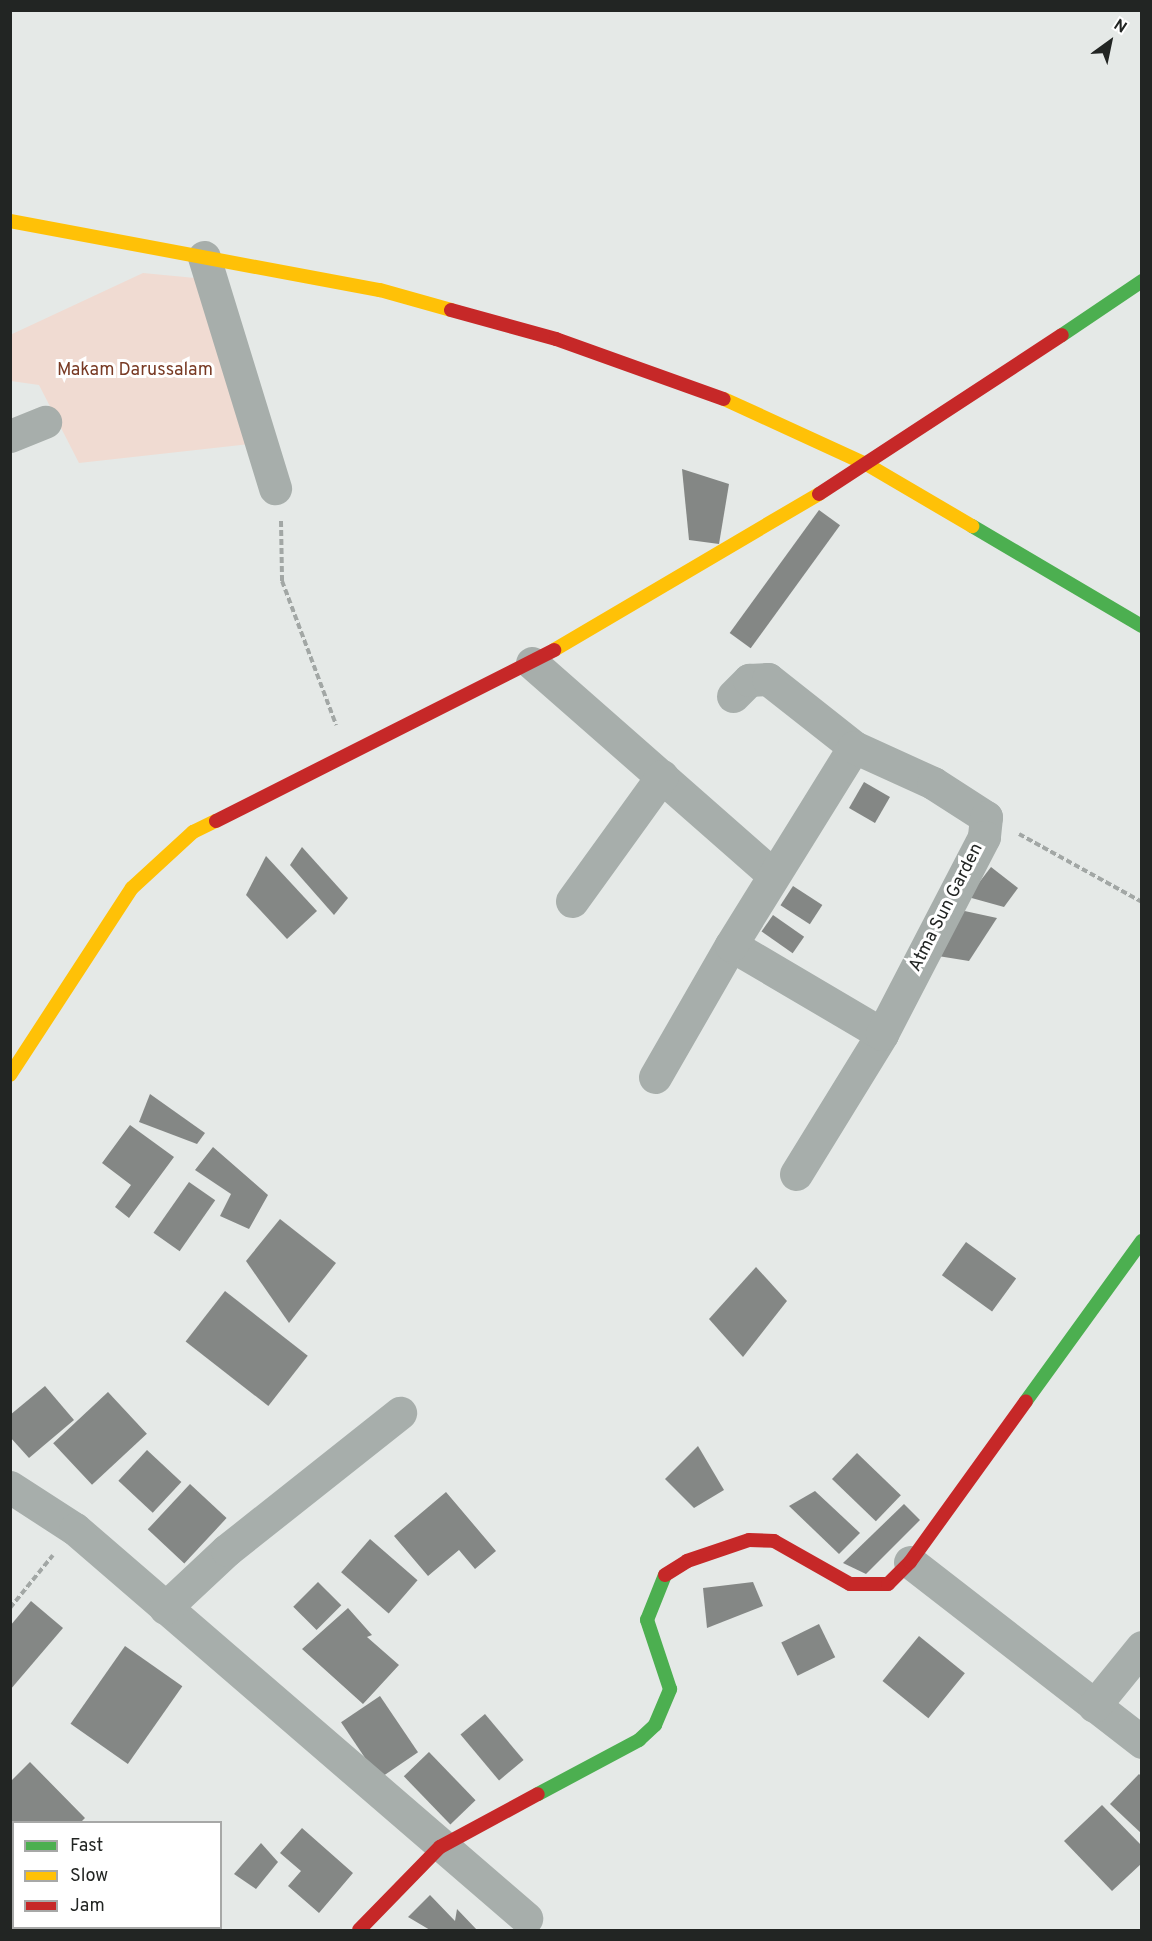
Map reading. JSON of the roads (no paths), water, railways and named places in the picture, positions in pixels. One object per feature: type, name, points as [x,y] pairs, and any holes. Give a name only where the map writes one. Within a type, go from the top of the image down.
[{"type":"street","points":[[10,221],[380,290],[556,339],[723,399],[868,465],[1142,626]]},
{"type":"street","points":[[204,257],[274,488]]},
{"type":"street","points":[[10,1075],[132,888],[166,854],[228,811],[532,663],[868,465],[1142,281]]},
{"type":"street","points":[[10,436],[45,422]]},
{"type":"street","points":[[532,663],[772,875]]},
{"type":"street","points":[[655,1077],[772,875],[854,747],[768,679],[749,680],[733,696]]},
{"type":"street","name":"Atma Sun Garden","points":[[796,1174],[882,1034],[984,837],[986,817],[933,783],[854,747]]},
{"type":"street","points":[[572,901],[662,776]]},
{"type":"street","points":[[730,945],[882,1034]]},
{"type":"street","points":[[359,1930],[440,1847],[639,1740],[655,1725],[670,1689],[647,1620],[661,1578],[687,1561],[749,1540],[774,1541],[850,1584],[872,1588],[888,1584],[910,1562],[1142,1241]]},
{"type":"street","points":[[165,1608],[227,1550],[400,1413]]},
{"type":"street","points":[[10,1487],[75,1529],[440,1847],[526,1918]]},
{"type":"street","points":[[910,1562],[1142,1742]]},
{"type":"street","points":[[1094,1706],[1142,1647]]},
{"type":"park label","name":"Makam Darussalam","points":[[135,371]]}]
